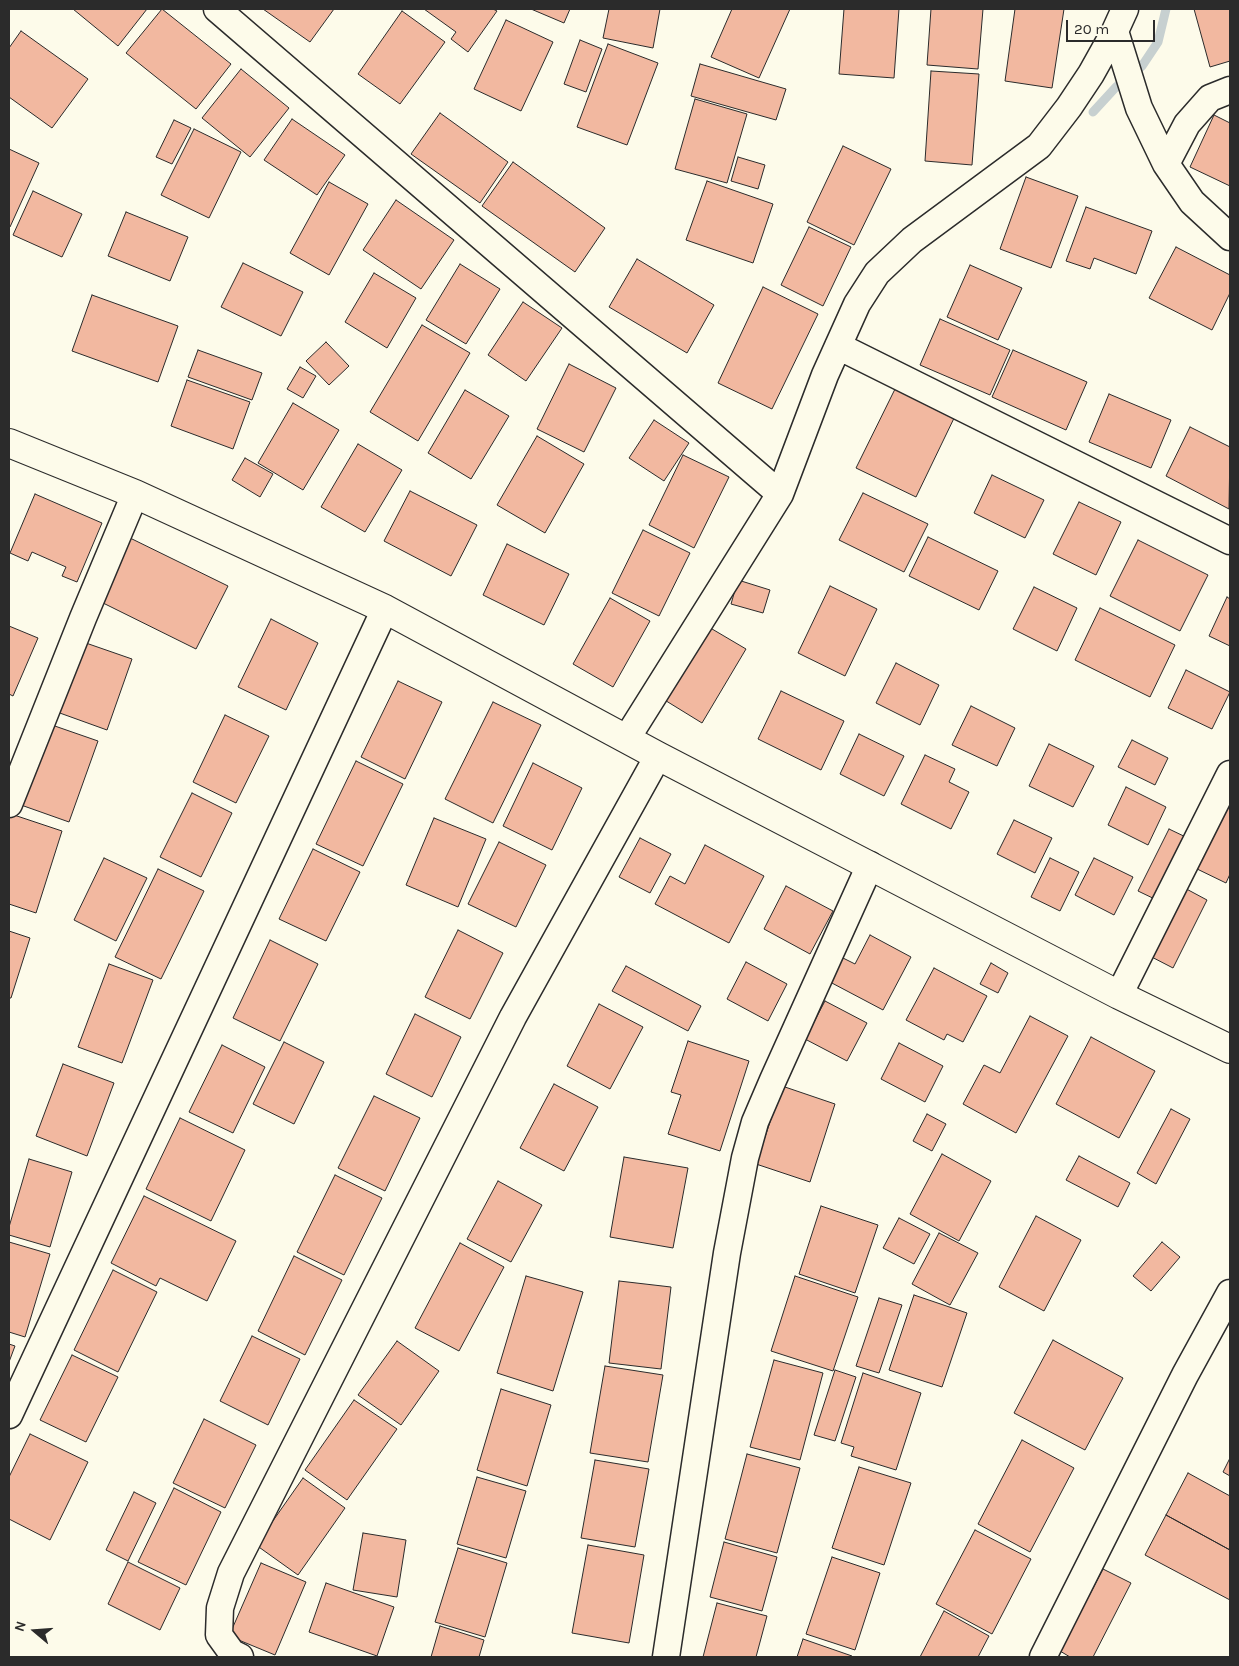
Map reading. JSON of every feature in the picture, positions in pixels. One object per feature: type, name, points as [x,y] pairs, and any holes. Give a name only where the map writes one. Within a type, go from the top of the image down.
[{"type":"street","points":[[217,9],[780,494]]},
{"type":"street","points":[[627,738],[780,494],[825,375],[857,304],[877,274],[912,240],[1039,146],[1069,107],[1120,20]]},
{"type":"street","points":[[1120,20],[1139,108],[1166,164],[1192,202],[1230,237]]},
{"type":"street","points":[[1166,164],[1187,124],[1210,98],[1230,90]]},
{"type":"street","points":[[838,346],[1230,541]]},
{"type":"street","points":[[9,443],[135,494],[384,610],[658,756],[1119,995],[1230,1049]]},
{"type":"street","points":[[9,804],[79,627],[135,494]]},
{"type":"street","points":[[9,1415],[384,610]]},
{"type":"street","points":[[240,1657],[232,1653],[219,1635],[220,1608],[231,1573],[513,1017],[658,756]]},
{"type":"street","points":[[1119,995],[1230,774]]},
{"type":"street","points":[[666,1657],[727,1253],[745,1158],[755,1122],[870,865]]},
{"type":"street","points":[[1043,1657],[1186,1375],[1230,1293]]},
{"type":"building","points":[[73,9],[147,9],[118,46]]},
{"type":"building","points":[[162,9],[231,64],[196,109],[126,53]]},
{"type":"building","points":[[263,9],[334,9],[310,42]]},
{"type":"building","points":[[424,9],[493,9],[497,11],[468,52],[451,39],[456,32]]},
{"type":"building","points":[[531,9],[570,9],[564,23]]},
{"type":"building","points":[[609,9],[660,9],[653,48],[603,38]]},
{"type":"building","points":[[732,9],[790,9],[759,78],[711,57]]},
{"type":"building","points":[[844,9],[899,9],[894,78],[839,74]]},
{"type":"building","points":[[931,9],[983,9],[978,69],[927,65]]},
{"type":"building","points":[[1015,9],[1064,9],[1052,88],[1005,81]]},
{"type":"building","points":[[1194,9],[1230,9],[1230,61],[1210,67]]},
{"type":"building","points":[[402,11],[445,42],[400,104],[358,74]]},
{"type":"building","points":[[506,20],[553,42],[521,111],[474,89]]},
{"type":"building","points":[[21,31],[88,79],[52,128],[9,97],[9,48]]},
{"type":"building","points":[[580,40],[602,49],[586,92],[564,84]]},
{"type":"building","points":[[608,44],[658,63],[627,145],[577,127]]},
{"type":"building","points":[[700,64],[786,89],[776,120],[691,96]]},
{"type":"building","points":[[241,69],[289,108],[250,157],[202,118]]},
{"type":"building","points":[[931,71],[979,74],[972,165],[925,161]]},
{"type":"building","points":[[695,99],[747,114],[727,183],[675,169]]},
{"type":"building","points":[[440,113],[508,162],[480,203],[411,154]]},
{"type":"building","points":[[1214,115],[1230,123],[1230,186],[1190,167]]},
{"type":"building","points":[[292,119],[345,155],[317,195],[264,160]]},
{"type":"building","points":[[174,120],[191,128],[172,164],[156,157]]},
{"type":"building","points":[[194,129],[241,152],[209,218],[161,195]]},
{"type":"building","points":[[843,146],[891,169],[854,245],[807,222]]},
{"type":"building","points":[[9,149],[39,163],[10,227],[9,226]]},
{"type":"building","points":[[738,157],[765,165],[758,189],[731,181]]},
{"type":"building","points":[[513,162],[605,228],[575,272],[482,206]]},
{"type":"building","points":[[1026,177],[1078,196],[1051,268],[1000,249]]},
{"type":"building","points":[[707,181],[773,204],[753,263],[686,240]]},
{"type":"building","points":[[329,182],[368,204],[329,275],[290,253]]},
{"type":"building","points":[[33,191],[82,214],[62,257],[13,235]]},
{"type":"building","points":[[396,200],[454,240],[421,289],[363,250]]},
{"type":"building","points":[[1086,207],[1152,231],[1136,274],[1094,258],[1090,269],[1066,261]]},
{"type":"building","points":[[126,212],[188,237],[170,281],[108,256]]},
{"type":"building","points":[[809,227],[851,247],[823,306],[781,285]]},
{"type":"building","points":[[1176,247],[1230,275],[1230,293],[1212,330],[1149,298]]},
{"type":"building","points":[[637,259],[714,305],[687,353],[609,307]]},
{"type":"building","points":[[243,263],[303,292],[281,336],[221,307]]},
{"type":"building","points":[[460,264],[500,289],[466,344],[426,320]]},
{"type":"building","points":[[970,265],[1022,288],[998,340],[947,317]]},
{"type":"building","points":[[374,273],[416,298],[387,348],[345,322]]},
{"type":"building","points":[[763,287],[818,314],[772,409],[718,383]]},
{"type":"building","points":[[92,295],[178,326],[158,382],[72,351]]},
{"type":"building","points":[[523,302],[562,328],[526,381],[488,355]]},
{"type":"building","points":[[940,319],[1010,350],[990,395],[920,365]]},
{"type":"building","points":[[422,325],[470,353],[418,441],[370,412]]},
{"type":"building","points":[[326,342],[349,366],[329,385],[306,361]]},
{"type":"building","points":[[198,350],[262,373],[252,400],[188,377]]},
{"type":"building","points":[[1013,350],[1087,382],[1066,430],[992,397]]},
{"type":"building","points":[[569,364],[616,388],[584,452],[537,429]]},
{"type":"building","points":[[300,367],[316,376],[303,398],[287,389]]},
{"type":"building","points":[[187,380],[250,402],[233,449],[171,426]]},
{"type":"building","points":[[898,383],[957,412],[916,497],[856,468]]},
{"type":"building","points":[[465,390],[509,416],[471,479],[428,453]]},
{"type":"building","points":[[1109,394],[1171,420],[1151,468],[1089,442]]},
{"type":"building","points":[[293,403],[339,430],[303,490],[258,463]]},
{"type":"building","points":[[654,420],[689,443],[664,481],[629,458]]},
{"type":"building","points":[[1190,427],[1230,447],[1229,509],[1166,476]]},
{"type":"building","points":[[537,436],[584,464],[545,533],[497,505]]},
{"type":"building","points":[[358,444],[402,470],[365,532],[321,507]]},
{"type":"building","points":[[683,455],[729,477],[694,548],[649,525]]},
{"type":"building","points":[[245,458],[273,474],[260,497],[232,480]]},
{"type":"building","points":[[992,475],[1044,500],[1025,538],[974,513]]},
{"type":"building","points":[[410,491],[477,525],[451,576],[384,541]]},
{"type":"building","points":[[863,493],[928,524],[904,572],[839,540]]},
{"type":"building","points":[[35,494],[102,523],[77,582],[62,576],[66,567],[32,552],[28,561],[10,553]]},
{"type":"building","points":[[1079,502],[1121,522],[1096,575],[1053,554]]},
{"type":"building","points":[[643,530],[690,553],[659,616],[612,593]]},
{"type":"building","points":[[128,537],[228,586],[196,649],[97,600]]},
{"type":"building","points":[[928,537],[998,571],[979,610],[909,576]]},
{"type":"building","points":[[1138,540],[1208,575],[1180,631],[1110,596]]},
{"type":"building","points":[[507,544],[569,574],[544,625],[483,595]]},
{"type":"building","points":[[738,580],[770,590],[763,613],[731,604]]},
{"type":"building","points":[[830,586],[877,609],[845,676],[798,653]]},
{"type":"building","points":[[1034,587],[1077,608],[1057,651],[1013,629]]},
{"type":"building","points":[[1227,597],[1230,599],[1230,646],[1209,636]]},
{"type":"building","points":[[610,598],[650,621],[613,687],[573,664]]},
{"type":"building","points":[[1100,608],[1175,645],[1150,697],[1075,660]]},
{"type":"building","points":[[271,619],[318,643],[286,710],[238,687]]},
{"type":"building","points":[[9,626],[38,638],[13,696],[9,694]]},
{"type":"building","points":[[707,626],[746,649],[702,723],[663,699]]},
{"type":"building","points":[[83,642],[132,659],[107,730],[57,712]]},
{"type":"building","points":[[896,663],[939,685],[920,725],[876,703]]},
{"type":"building","points":[[1186,670],[1230,692],[1212,729],[1168,708]]},
{"type":"building","points":[[398,681],[442,702],[405,779],[361,757]]},
{"type":"building","points":[[781,691],[844,721],[821,770],[758,739]]},
{"type":"building","points":[[493,702],[541,725],[493,823],[445,799]]},
{"type":"building","points":[[971,706],[1015,728],[997,766],[952,745]]},
{"type":"building","points":[[225,715],[269,736],[236,803],[193,782]]},
{"type":"building","points":[[49,724],[98,741],[69,822],[21,805]]},
{"type":"building","points":[[859,734],[904,756],[884,796],[840,774]]},
{"type":"building","points":[[1132,740],[1168,758],[1155,785],[1118,767]]},
{"type":"building","points":[[1049,744],[1094,766],[1073,807],[1029,786]]},
{"type":"building","points":[[925,755],[955,769],[949,782],[969,792],[951,829],[901,804]]},
{"type":"building","points":[[356,761],[403,784],[363,866],[316,844]]},
{"type":"building","points":[[533,763],[582,788],[552,850],[503,826]]},
{"type":"building","points":[[1126,787],[1166,807],[1148,845],[1108,825]]},
{"type":"building","points":[[192,793],[232,813],[201,877],[160,857]]},
{"type":"building","points":[[1230,797],[1230,874],[1226,883],[1193,867]]},
{"type":"building","points":[[11,814],[62,831],[36,913],[9,904],[9,820]]},
{"type":"building","points":[[434,818],[486,839],[458,907],[406,885]]},
{"type":"building","points":[[1014,820],[1052,838],[1035,873],[997,854]]},
{"type":"building","points":[[1169,829],[1192,840],[1161,902],[1138,891]]},
{"type":"building","points":[[640,838],[671,854],[650,893],[619,877]]},
{"type":"building","points":[[499,842],[546,865],[516,927],[468,904]]},
{"type":"building","points":[[705,845],[764,876],[729,943],[655,904],[670,876],[685,884]]},
{"type":"building","points":[[313,849],[360,872],[326,941],[279,919]]},
{"type":"building","points":[[104,858],[147,878],[116,941],[74,920]]},
{"type":"building","points":[[1050,858],[1079,872],[1060,911],[1031,897]]},
{"type":"building","points":[[1094,858],[1133,877],[1114,915],[1075,895]]},
{"type":"building","points":[[158,869],[204,891],[161,979],[115,957]]},
{"type":"building","points":[[1179,885],[1207,900],[1173,968],[1144,953]]},
{"type":"building","points":[[786,886],[833,911],[810,954],[764,929]]},
{"type":"building","points":[[458,930],[503,953],[470,1019],[425,997]]},
{"type":"building","points":[[9,931],[30,938],[11,998],[9,998]]},
{"type":"building","points":[[870,935],[911,957],[883,1010],[830,982],[843,958],[855,964]]},
{"type":"building","points":[[270,940],[318,964],[280,1041],[233,1018]]},
{"type":"building","points":[[746,962],[787,984],[768,1021],[727,999]]},
{"type":"building","points":[[991,963],[1008,973],[998,993],[980,984]]},
{"type":"building","points":[[109,964],[153,980],[122,1063],[78,1047]]},
{"type":"building","points":[[626,966],[701,1006],[688,1031],[612,991]]},
{"type":"building","points":[[934,968],[987,996],[963,1042],[947,1034],[944,1040],[906,1020]]},
{"type":"building","points":[[825,1001],[867,1023],[847,1061],[805,1039]]},
{"type":"building","points":[[599,1004],[643,1027],[610,1089],[567,1066]]},
{"type":"building","points":[[415,1014],[461,1037],[432,1097],[386,1074]]},
{"type":"building","points":[[1030,1016],[1068,1036],[1016,1133],[963,1104],[984,1065],[1000,1073]]},
{"type":"building","points":[[1091,1037],[1155,1071],[1119,1138],[1056,1104]]},
{"type":"building","points":[[688,1041],[749,1061],[720,1151],[668,1134],[681,1095],[671,1092]]},
{"type":"building","points":[[284,1042],[324,1062],[294,1124],[253,1104]]},
{"type":"building","points":[[899,1043],[943,1066],[925,1102],[881,1079]]},
{"type":"building","points":[[222,1045],[265,1067],[233,1133],[189,1112]]},
{"type":"building","points":[[63,1064],[114,1083],[87,1156],[36,1136]]},
{"type":"building","points":[[554,1084],[598,1107],[564,1171],[520,1148]]},
{"type":"building","points":[[782,1086],[835,1104],[810,1182],[756,1164]]},
{"type":"building","points":[[374,1096],[420,1118],[385,1191],[338,1168]]},
{"type":"building","points":[[1171,1109],[1190,1119],[1156,1184],[1137,1173]]},
{"type":"building","points":[[927,1114],[946,1124],[932,1151],[913,1141]]},
{"type":"building","points":[[180,1118],[245,1150],[211,1221],[146,1189]]},
{"type":"building","points":[[942,1154],[991,1181],[959,1241],[910,1214]]},
{"type":"building","points":[[1079,1156],[1130,1183],[1118,1207],[1066,1180]]},
{"type":"building","points":[[624,1157],[688,1168],[673,1248],[610,1237]]},
{"type":"building","points":[[29,1159],[72,1172],[50,1247],[9,1235],[9,1227]]},
{"type":"building","points":[[335,1175],[382,1198],[344,1275],[297,1252]]},
{"type":"building","points":[[498,1181],[542,1205],[511,1262],[467,1239]]},
{"type":"building","points":[[144,1196],[236,1241],[207,1301],[160,1278],[156,1286],[111,1263]]},
{"type":"building","points":[[821,1206],[878,1225],[855,1293],[799,1274]]},
{"type":"building","points":[[1036,1216],[1081,1240],[1044,1311],[999,1287]]},
{"type":"building","points":[[899,1218],[930,1234],[914,1264],[883,1248]]},
{"type":"building","points":[[939,1233],[978,1253],[950,1305],[912,1284]]},
{"type":"building","points":[[9,1242],[50,1254],[25,1337],[9,1332]]},
{"type":"building","points":[[1162,1242],[1180,1257],[1151,1291],[1133,1276]]},
{"type":"building","points":[[460,1243],[504,1267],[459,1351],[415,1328]]},
{"type":"building","points":[[294,1256],[342,1280],[305,1355],[258,1331]]},
{"type":"building","points":[[113,1270],[157,1292],[118,1372],[74,1350]]},
{"type":"building","points":[[526,1276],[583,1292],[553,1391],[497,1373]]},
{"type":"building","points":[[795,1276],[858,1297],[833,1371],[771,1351]]},
{"type":"building","points":[[619,1281],[671,1287],[661,1369],[609,1363]]},
{"type":"building","points":[[914,1295],[967,1313],[942,1387],[889,1370]]},
{"type":"building","points":[[879,1298],[902,1305],[879,1373],[856,1366]]},
{"type":"building","points":[[252,1336],[300,1359],[268,1425],[220,1401]]},
{"type":"building","points":[[1053,1340],[1123,1378],[1085,1450],[1014,1413]]},
{"type":"building","points":[[397,1341],[439,1371],[401,1425],[358,1395]]},
{"type":"building","points":[[9,1344],[15,1346],[9,1362]]},
{"type":"building","points":[[72,1355],[118,1377],[86,1442],[40,1420]]},
{"type":"building","points":[[774,1360],[823,1373],[800,1460],[750,1447]]},
{"type":"building","points":[[605,1366],[663,1375],[648,1462],[590,1453]]},
{"type":"building","points":[[835,1370],[856,1377],[835,1441],[814,1435]]},
{"type":"building","points":[[863,1373],[921,1393],[896,1470],[851,1456],[854,1447],[841,1443]]},
{"type":"building","points":[[501,1389],[551,1405],[527,1486],[477,1470]]},
{"type":"building","points":[[354,1400],[397,1429],[347,1500],[305,1470]]},
{"type":"building","points":[[204,1419],[256,1445],[225,1508],[173,1483]]},
{"type":"building","points":[[30,1434],[88,1462],[50,1540],[9,1519],[9,1477]]},
{"type":"building","points":[[1022,1440],[1074,1468],[1030,1552],[978,1524]]},
{"type":"building","points":[[747,1454],[800,1468],[777,1553],[725,1539]]},
{"type":"building","points":[[1230,1458],[1230,1476],[1223,1472]]},
{"type":"building","points":[[595,1460],[649,1469],[635,1547],[581,1538]]},
{"type":"building","points":[[859,1467],[911,1483],[884,1565],[832,1548]]},
{"type":"building","points":[[1188,1473],[1230,1496],[1230,1550],[1166,1515]]},
{"type":"building","points":[[477,1477],[526,1491],[506,1558],[457,1544]]},
{"type":"building","points":[[303,1478],[345,1508],[298,1575],[256,1545]]},
{"type":"building","points":[[174,1488],[221,1512],[186,1585],[138,1562]]},
{"type":"building","points":[[134,1492],[156,1503],[128,1561],[106,1550]]},
{"type":"building","points":[[1166,1515],[1230,1550],[1230,1600],[1145,1555]]},
{"type":"building","points":[[975,1530],[1031,1559],[992,1634],[936,1604]]},
{"type":"building","points":[[363,1533],[406,1540],[397,1597],[353,1590]]},
{"type":"building","points":[[724,1542],[777,1557],[762,1611],[710,1597]]},
{"type":"building","points":[[588,1545],[644,1555],[629,1643],[572,1633]]},
{"type":"building","points":[[458,1548],[507,1563],[485,1637],[435,1622]]},
{"type":"building","points":[[832,1557],[880,1573],[855,1650],[806,1634]]},
{"type":"building","points":[[128,1562],[180,1588],[160,1630],[108,1604]]},
{"type":"building","points":[[261,1563],[306,1582],[275,1655],[229,1636]]},
{"type":"building","points":[[1103,1569],[1131,1583],[1093,1657],[1070,1657],[1060,1651]]},
{"type":"building","points":[[326,1583],[394,1607],[377,1656],[309,1632]]},
{"type":"building","points":[[717,1603],[767,1616],[756,1657],[703,1657]]},
{"type":"building","points":[[944,1611],[989,1636],[978,1657],[920,1657]]},
{"type":"building","points":[[440,1626],[484,1640],[479,1657],[431,1657]]},
{"type":"building","points":[[803,1639],[852,1656],[852,1657],[797,1657]]},
{"type":"waterway","points":[[1093,112],[1116,87],[1142,66],[1158,42],[1166,9]]}]
